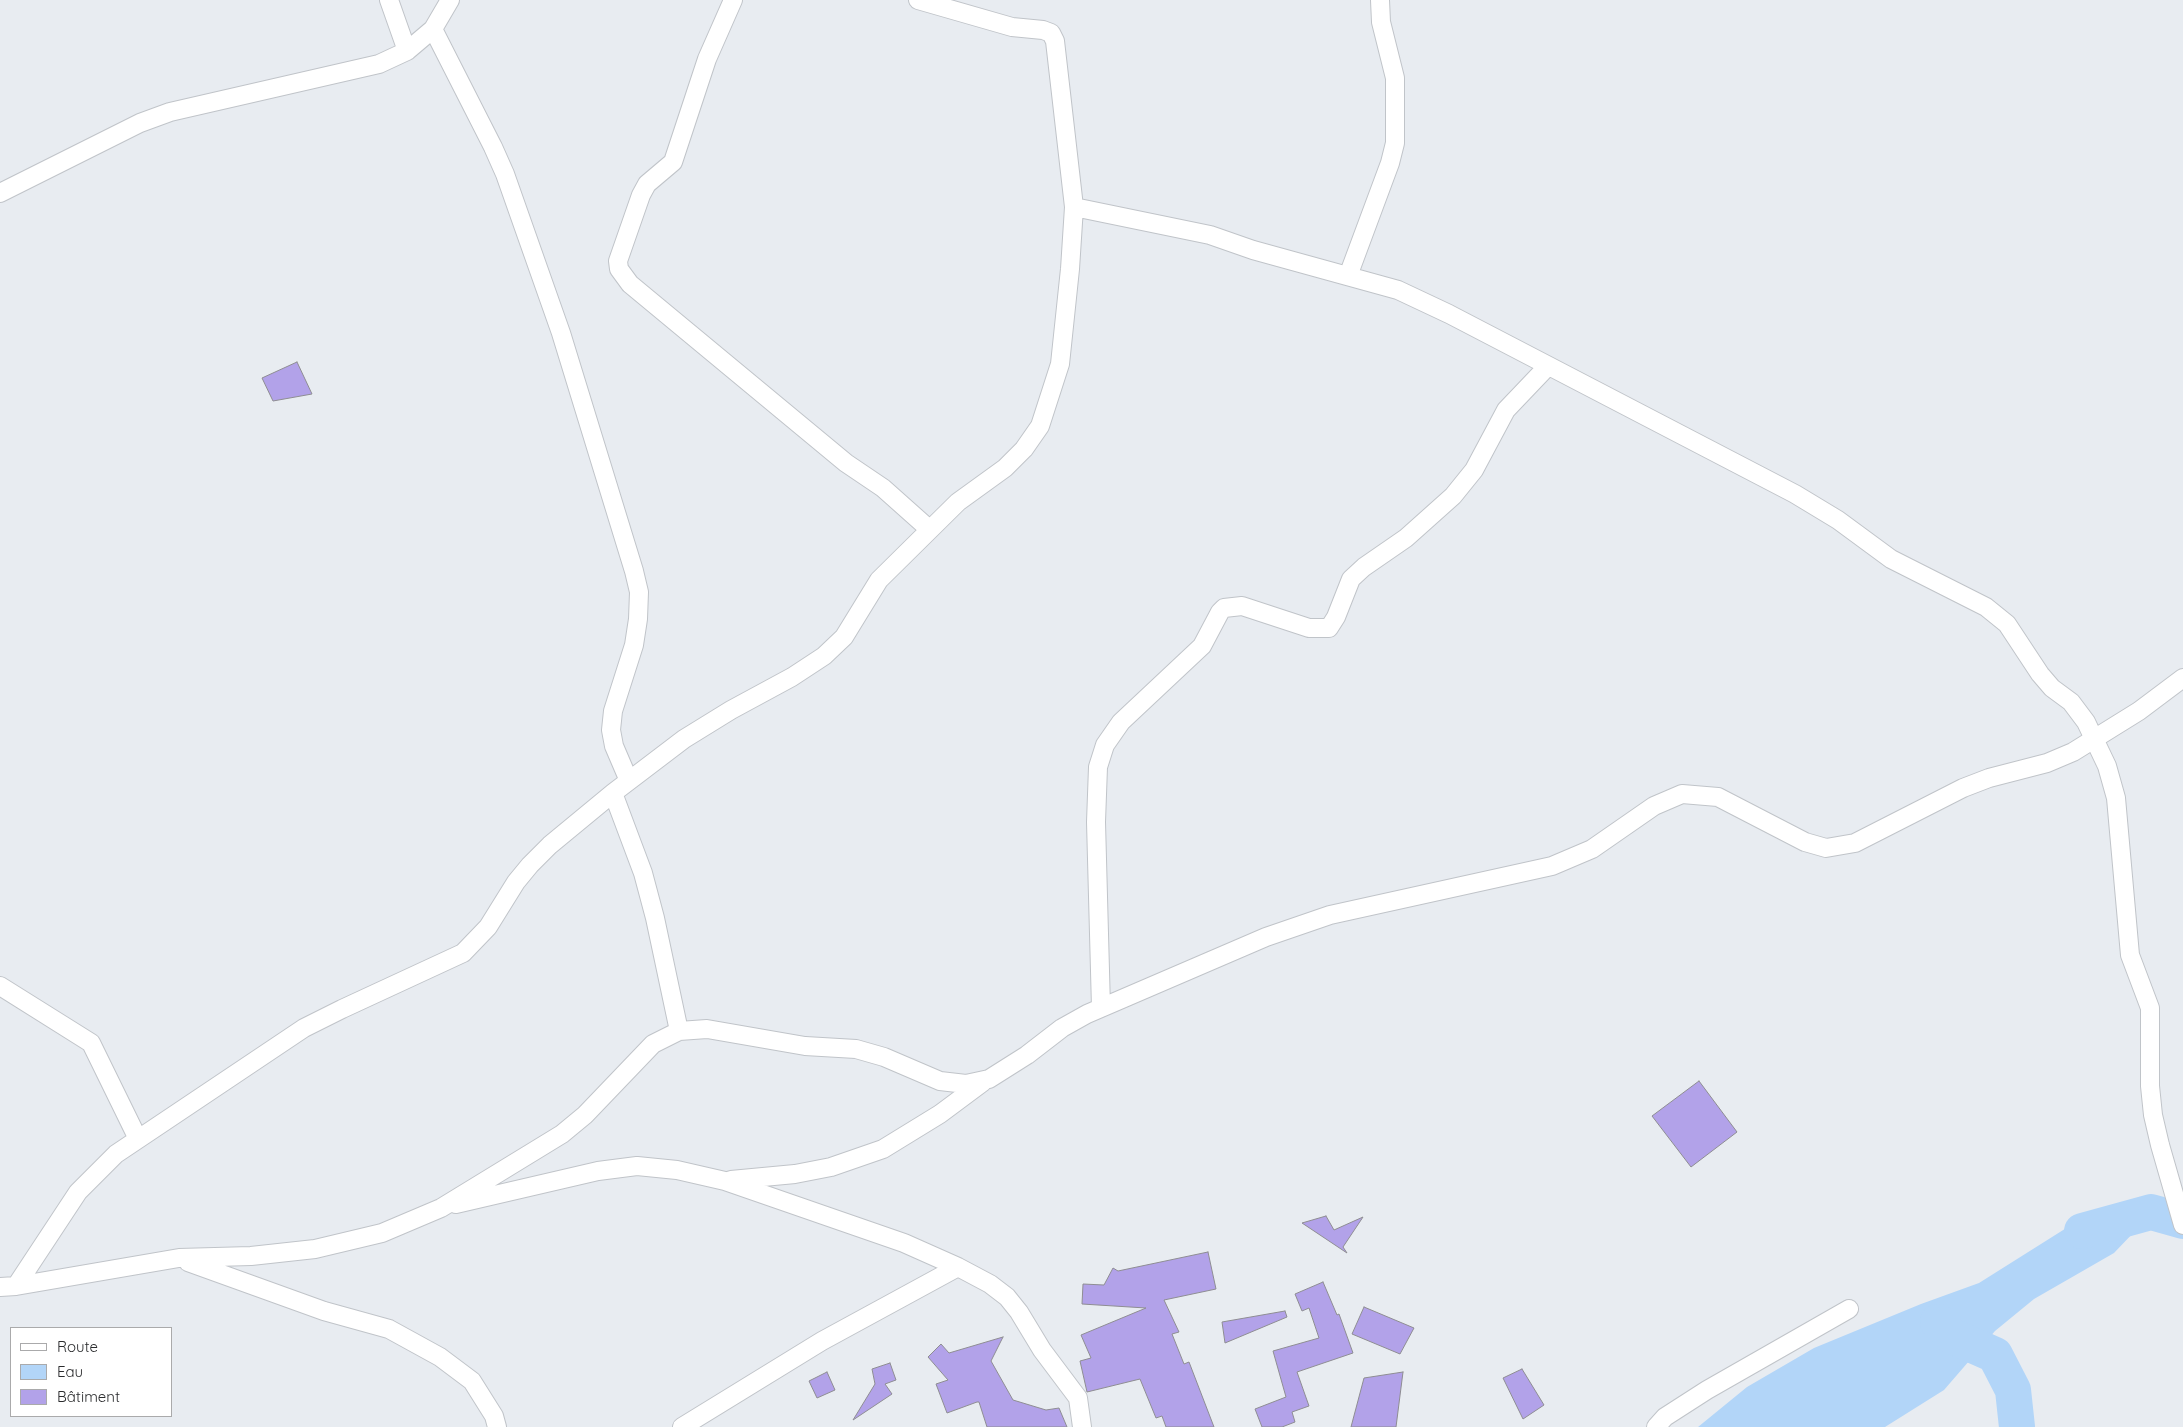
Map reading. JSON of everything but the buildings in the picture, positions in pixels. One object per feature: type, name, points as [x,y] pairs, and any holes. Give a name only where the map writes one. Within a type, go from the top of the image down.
[{"type":"street","points":[[390,0],[407,51]]},
{"type":"street","points":[[0,193],[140,123],[170,112],[362,69],[407,51],[433,29],[450,0]]},
{"type":"street","points":[[732,0],[707,59],[673,162],[647,184],[641,195],[618,261],[619,269],[630,284],[846,463],[883,488],[929,529]]},
{"type":"street","points":[[8,1287],[78,1192],[116,1154],[304,1028],[462,953],[488,927],[516,882],[550,844],[613,792],[684,738],[792,677],[824,656],[844,637],[879,580],[958,502],[1005,468],[1024,449],[1040,426],[1060,364],[1070,269],[1074,207],[1055,41],[1051,33],[1043,30],[1012,27],[918,0]]},
{"type":"street","points":[[1348,276],[1390,163],[1394,143],[1395,78],[1380,22],[1380,0]]},
{"type":"street","points":[[433,29],[493,146],[505,174],[561,333],[634,571],[639,592],[638,618],[634,645],[613,711],[611,730],[614,746],[629,781]]},
{"type":"street","points":[[1074,207],[1194,231],[1398,290],[1449,314],[1547,367],[1795,494],[1838,520],[1890,559],[1986,607],[2007,624],[2040,674],[2052,688],[2071,702],[2086,722],[2107,766],[2116,798],[2130,956],[2150,1008],[2150,1086],[2153,1115],[2183,1225]]},
{"type":"street","points":[[1101,1008],[1096,822],[1098,767],[1105,745],[1121,722],[1202,646],[1224,608],[1242,606],[1309,628],[1329,628],[1336,617],[1351,579],[1364,567],[1406,538],[1453,496],[1474,470],[1506,410],[1547,367]]},
{"type":"street","points":[[725,1181],[795,1174],[831,1167],[883,1149],[940,1114],[988,1079],[1027,1055],[1062,1028],[1101,1008],[1266,937],[1330,915],[1552,866],[1592,849],[1654,806],[1682,794],[1718,797],[1806,842],[1826,848],[1855,843],[1963,788],[1989,778],[2047,763],[2073,752],[2096,740],[2139,712],[2183,678]]},
{"type":"street","points":[[613,792],[643,873],[655,918],[679,1031]]},
{"type":"street","points":[[0,986],[90,1043],[138,1139]]},
{"type":"street","points":[[8,1287],[178,1258],[251,1256],[315,1249],[382,1233],[441,1208],[562,1134],[585,1115],[653,1044],[679,1031],[707,1029],[805,1046],[856,1049],[884,1057],[940,1081],[966,1084],[988,1079]]},
{"type":"street","points":[[441,1208],[598,1170],[637,1166],[677,1170],[725,1181],[904,1243],[958,1267],[990,1284],[1007,1297],[1019,1312],[1042,1350],[1078,1398],[1082,1427]]},
{"type":"street","points":[[178,1258],[324,1311],[389,1329],[440,1357],[472,1381],[494,1416],[497,1427]]},
{"type":"street","points":[[682,1427],[822,1341],[958,1267]]},
{"type":"street","points":[[1656,1427],[1666,1417],[1707,1390],[1849,1309]]},
{"type":"water","points":[[2117,1204],[2125,1208],[2136,1230],[2114,1253],[2034,1299],[1995,1331],[1944,1390],[1885,1427],[1698,1427],[1747,1387],[1814,1348],[1921,1304],[1979,1283],[2087,1215]]},
{"type":"waterway","points":[[2082,1231],[2151,1212],[2183,1221]]},
{"type":"waterway","points":[[1938,1322],[1952,1336],[1995,1355],[2013,1390],[2017,1427]]}]
